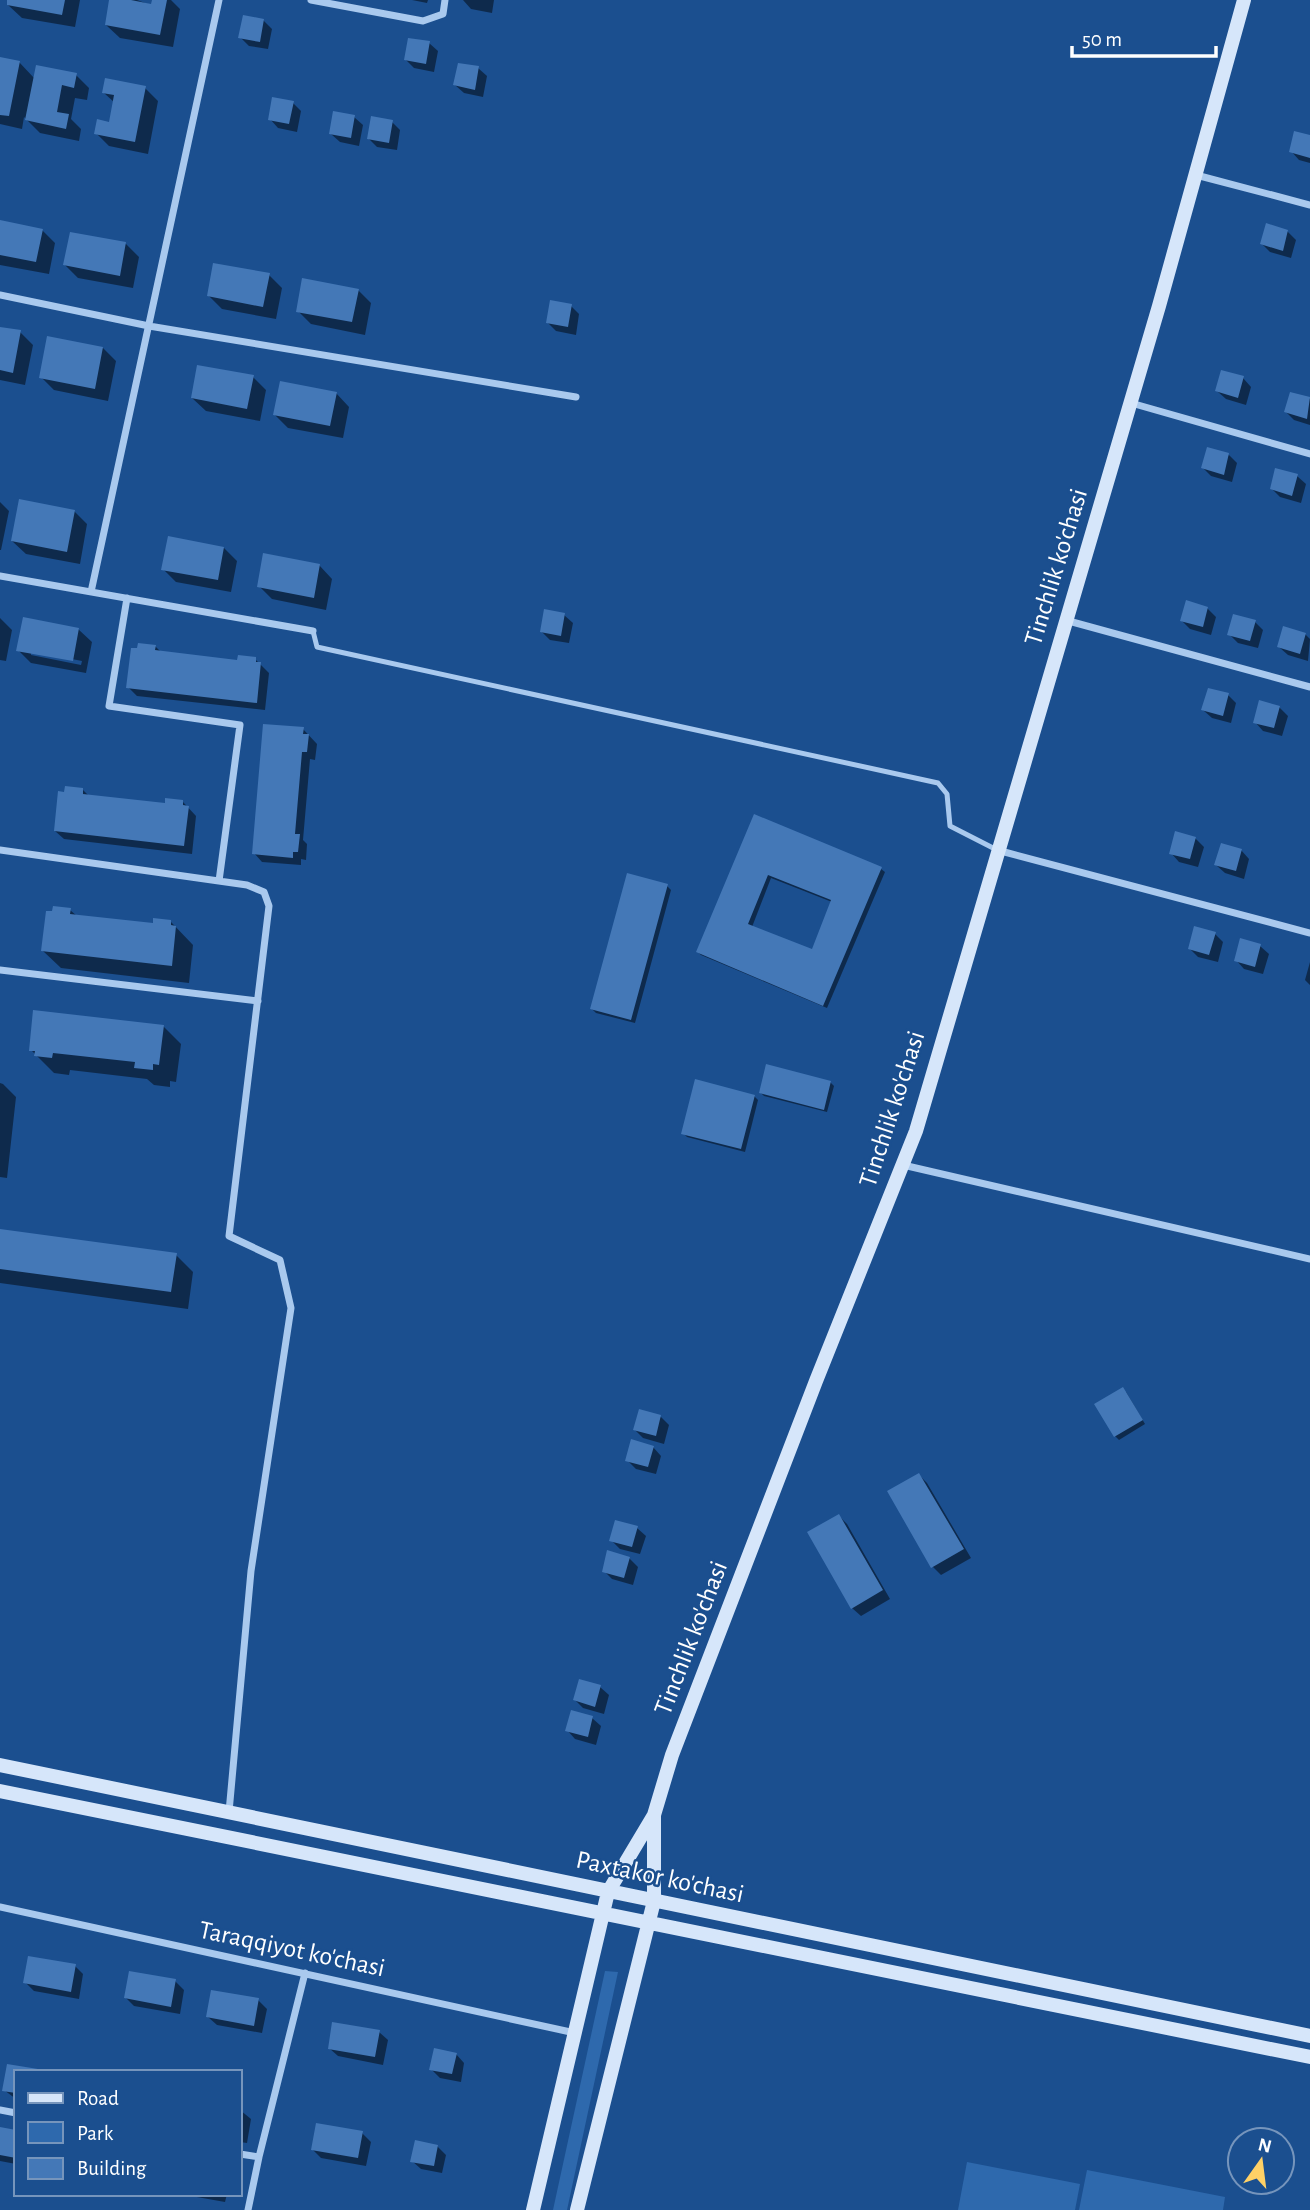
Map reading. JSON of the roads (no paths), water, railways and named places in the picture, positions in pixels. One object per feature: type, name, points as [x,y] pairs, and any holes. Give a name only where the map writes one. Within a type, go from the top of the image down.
[{"type":"main road","name":"Tinchlik ko'chasi","points":[[533,2210],[608,1892],[654,1815],[672,1755],[916,1131],[1130,402],[1244,0]]},
{"type":"main road","name":"Paxtakor ko'chasi","points":[[0,1765],[1310,2036]]},
{"type":"main road","name":"Paxtakor ko'chasi","points":[[0,1791],[1310,2057]]},
{"type":"main road","name":"Tinchlik ko'chasi","points":[[577,2210],[654,1901],[654,1815]]},
{"type":"street","points":[[91,592],[219,0]]},
{"type":"street","points":[[311,0],[423,21],[443,14],[445,0]]},
{"type":"street","points":[[1195,174],[1310,205]]},
{"type":"street","points":[[0,295],[149,326],[576,397]]},
{"type":"street","points":[[1130,402],[1310,454]]},
{"type":"street","points":[[0,576],[313,631]]},
{"type":"street","points":[[127,598],[109,706],[240,725],[219,881]]},
{"type":"street","points":[[1065,620],[1310,687]]},
{"type":"street","points":[[0,850],[247,885],[264,892],[269,906],[229,1236],[280,1260],[291,1308],[251,1571],[229,1812]]},
{"type":"street","points":[[997,850],[1310,933]]},
{"type":"street","points":[[0,970],[258,1001]]},
{"type":"street","points":[[902,1165],[1310,1259]]},
{"type":"street","name":"Taraqqiyot ko'chasi","points":[[0,1907],[575,2033]]},
{"type":"street","points":[[248,2210],[305,1973]]},
{"type":"street","points":[[242,2154],[259,2157]]},
{"type":"lane","points":[[313,631],[317,646],[938,783],[947,794],[950,826],[997,850]]}]
